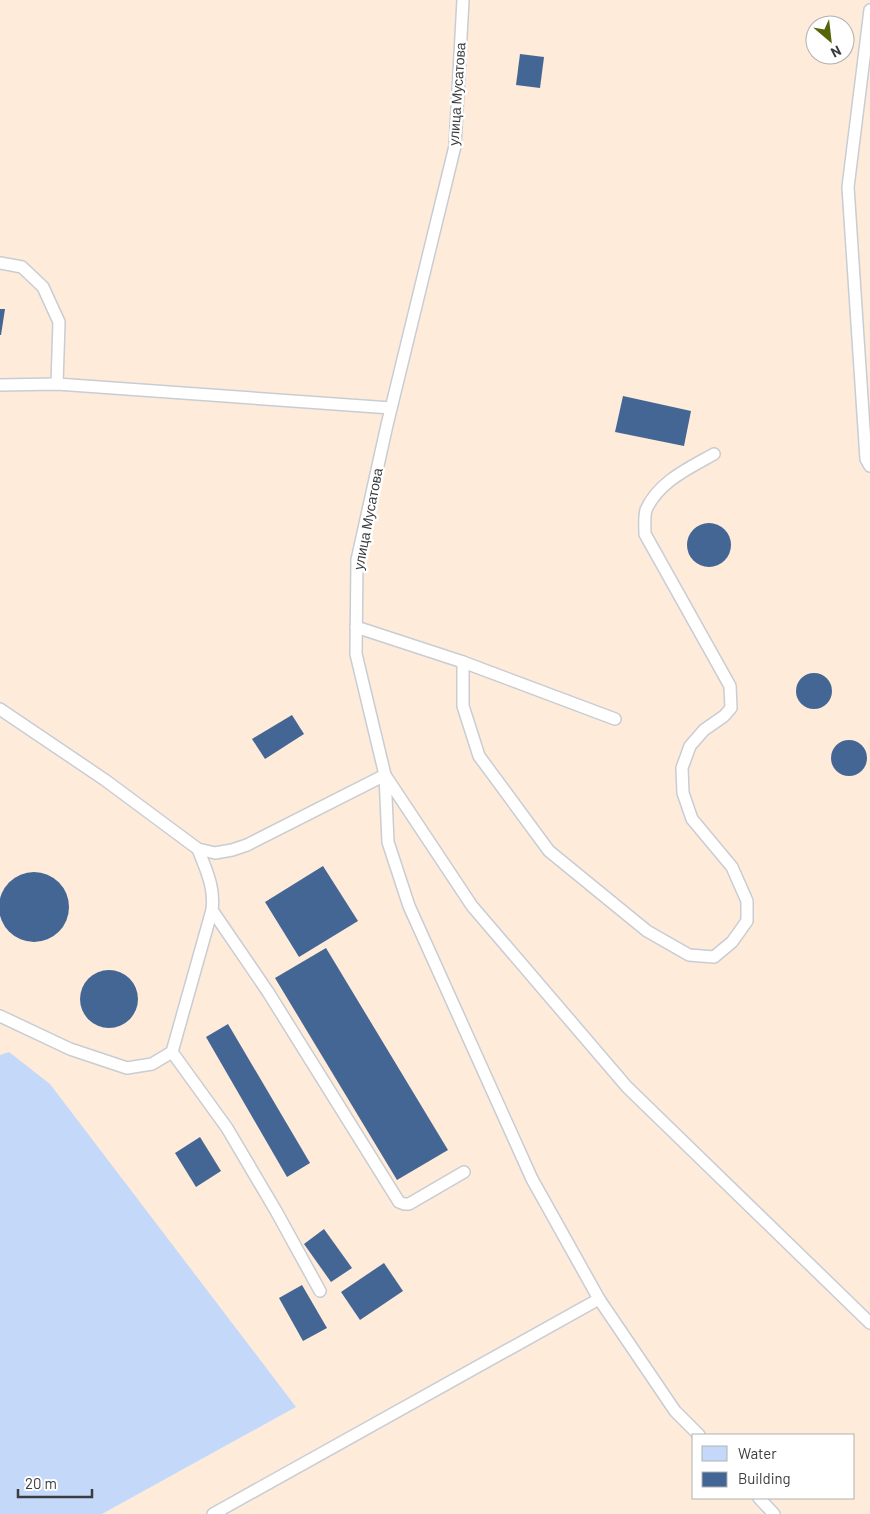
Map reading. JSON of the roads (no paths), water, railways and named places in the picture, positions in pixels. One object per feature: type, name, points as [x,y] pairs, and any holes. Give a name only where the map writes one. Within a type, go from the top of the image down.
[{"type":"lane","name":"улица Мусатова","points":[[385,775],[356,654],[358,560],[391,408],[455,146],[463,0]]},
{"type":"lane","points":[[870,10],[848,186],[866,458],[870,466]]},
{"type":"lane","points":[[0,263],[22,267],[43,287],[58,322],[57,384]]},
{"type":"lane","points":[[0,385],[57,384],[391,408]]},
{"type":"lane","points":[[463,662],[463,706],[480,756],[549,851],[647,931],[689,955],[714,957],[732,942],[747,921],[748,901],[732,867],[692,819],[683,793],[682,768],[690,746],[704,730],[724,716],[731,708],[730,686],[645,534],[646,512],[655,495],[676,475],[714,454]]},
{"type":"lane","points":[[356,627],[463,662],[615,719]]},
{"type":"lane","points":[[0,709],[105,780],[198,849],[215,853],[232,850],[247,844],[385,775]]},
{"type":"lane","points":[[385,775],[388,842],[409,906],[532,1179],[599,1299],[675,1410],[698,1434]]},
{"type":"lane","points":[[385,775],[472,906],[627,1087],[870,1323]]},
{"type":"lane","points":[[0,1016],[70,1049],[127,1068],[152,1064],[172,1052],[212,910],[213,889],[198,849]]},
{"type":"lane","points":[[212,910],[268,992],[400,1202],[409,1204],[464,1172]]},
{"type":"lane","points":[[172,1052],[227,1128],[320,1291]]},
{"type":"lane","points":[[213,1514],[599,1299]]},
{"type":"lane","points":[[760,1499],[774,1514]]},
{"type":"water","points":[[9,1052],[50,1084],[296,1407],[102,1514],[0,1514],[0,1055]]}]
